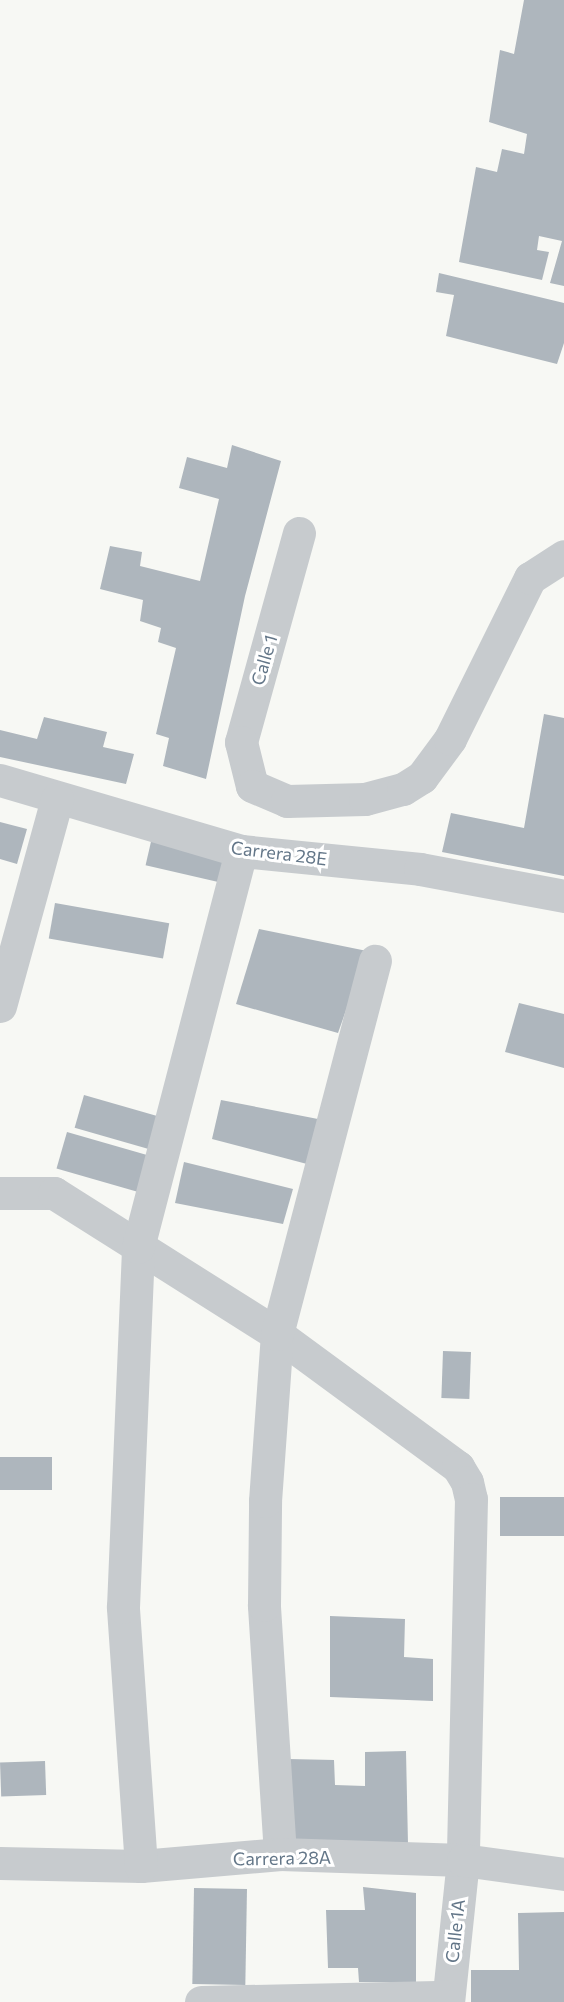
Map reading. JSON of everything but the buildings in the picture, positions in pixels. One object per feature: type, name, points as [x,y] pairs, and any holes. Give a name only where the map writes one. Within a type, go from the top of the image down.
[{"type":"street","name":"Calle 1","points":[[299,533],[241,742],[252,786],[287,801],[364,799],[403,789],[422,777],[450,739],[530,578],[564,556]]},
{"type":"street","name":"Carrera 28E","points":[[0,780],[57,799],[241,851],[420,869],[564,896]]},
{"type":"street","points":[[0,1006],[57,799]]},
{"type":"street","points":[[141,1866],[123,1607],[138,1247],[241,851]]},
{"type":"street","points":[[280,1854],[264,1605],[265,1501],[277,1334],[375,961]]},
{"type":"street","name":"Calle 1A","points":[[0,1193],[54,1193],[277,1334],[458,1467],[467,1482],[471,1499],[463,1860],[448,2000]]},
{"type":"street","name":"Carrera 28A","points":[[0,1863],[141,1866],[280,1854],[463,1860],[564,1874]]},
{"type":"street","points":[[201,2002],[448,2000]]}]
